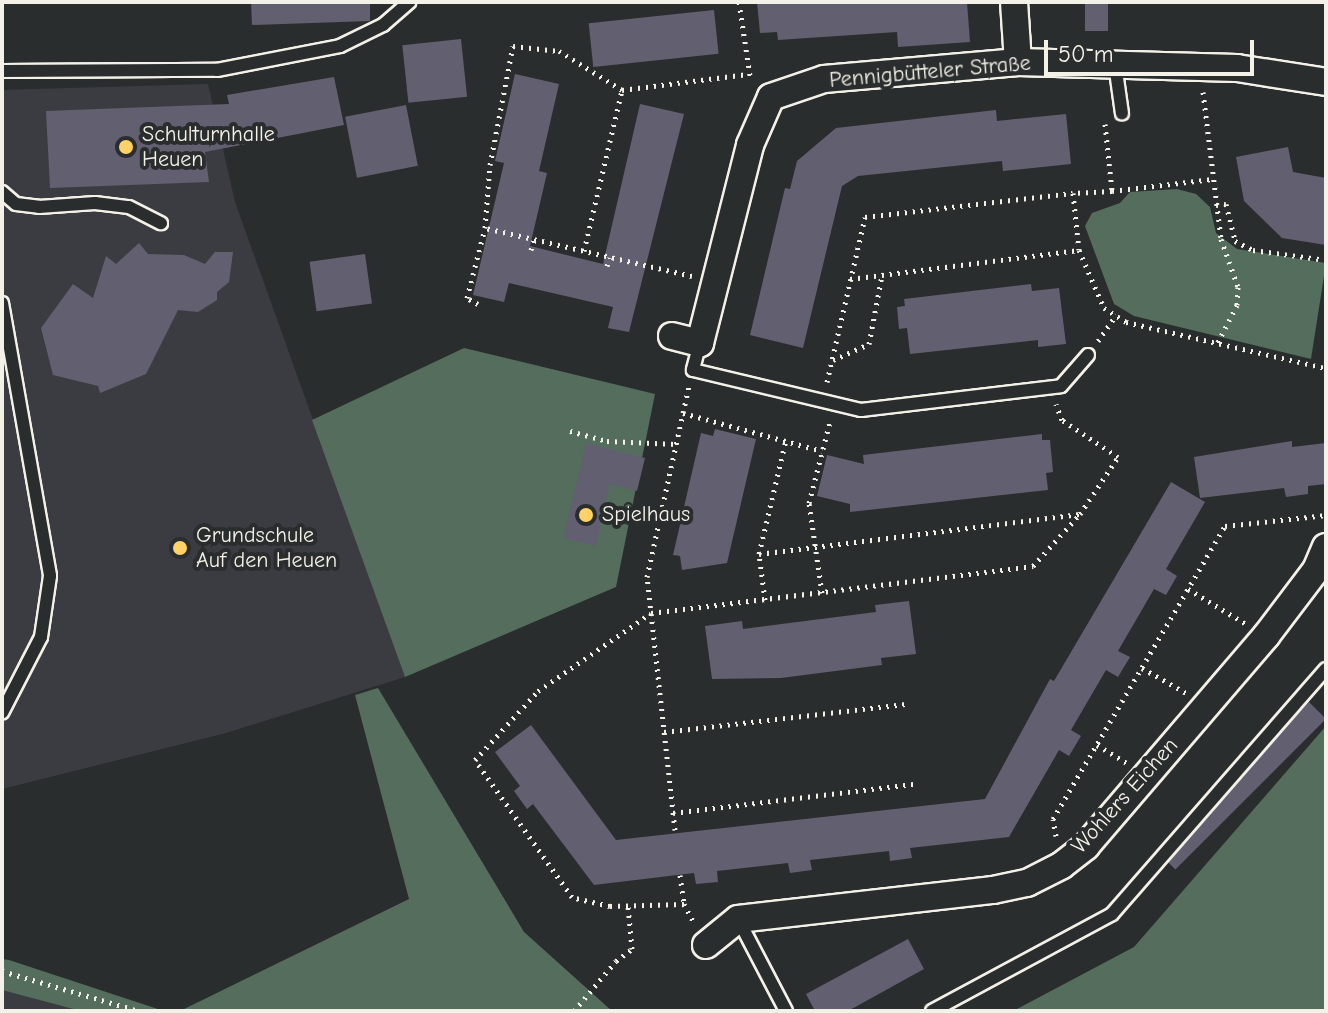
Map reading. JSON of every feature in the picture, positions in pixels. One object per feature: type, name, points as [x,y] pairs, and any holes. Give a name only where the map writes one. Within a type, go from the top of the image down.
[{"type":"street","points":[[1014,2],[1018,62]]},
{"type":"street","name":"Pennigbütteler Straße","points":[[771,97],[824,79],[1018,62],[1202,67],[1326,82]]},
{"type":"street","points":[[672,336],[700,343],[750,145],[771,97]]},
{"type":"street","name":"Wohlers Eichen","points":[[738,919],[993,890],[1027,883],[1062,865],[1086,846],[1145,773],[1266,636],[1316,570],[1326,547]]},
{"type":"street","points":[[706,945],[738,919]]},
{"type":"lane","points":[[2,71],[217,70],[340,46],[383,25],[409,2]]},
{"type":"lane","points":[[1115,64],[1122,114]]},
{"type":"lane","points":[[2,192],[16,204],[39,207],[95,203],[129,207],[161,223]]},
{"type":"lane","points":[[2,303],[50,576],[41,637],[2,713]]},
{"type":"lane","points":[[700,343],[693,370],[861,410],[1061,386],[1088,355]]},
{"type":"lane","points":[[932,1011],[1112,914],[1326,669]]},
{"type":"lane","points":[[738,919],[786,1011]]},
{"type":"path","points":[[739,2],[748,74],[771,97]]},
{"type":"path","points":[[478,304],[467,298],[485,228],[490,165],[513,46],[559,51],[622,90],[748,74]]},
{"type":"path","points":[[1202,67],[1216,205],[1238,287],[1237,305],[1217,344]]},
{"type":"path","points":[[584,251],[622,90]]},
{"type":"path","points":[[1104,120],[1112,191]]},
{"type":"path","points":[[822,593],[809,503],[822,451],[832,360],[865,217],[1212,179]]},
{"type":"path","points":[[1073,193],[1079,250],[1104,308],[1116,315],[1217,344],[1326,368]]},
{"type":"path","points":[[1216,205],[1226,204],[1235,241],[1253,250],[1326,260]]},
{"type":"path","points":[[485,228],[716,282]]},
{"type":"path","points":[[531,250],[534,240]]},
{"type":"path","points":[[850,279],[1079,250]]},
{"type":"path","points":[[607,266],[610,257]]},
{"type":"path","points":[[832,360],[869,344],[882,275]]},
{"type":"path","points":[[1088,355],[1116,315]]},
{"type":"path","points":[[675,830],[647,577],[693,370]]},
{"type":"path","points":[[680,875],[684,904],[628,906],[572,897],[475,760],[538,691],[651,613],[1033,566],[1080,514],[1118,457],[1062,420],[1049,388]]},
{"type":"path","points":[[683,413],[822,451]]},
{"type":"path","points":[[570,431],[607,441],[676,444]]},
{"type":"path","points":[[765,600],[759,554],[786,440]]},
{"type":"path","points":[[759,554],[1080,514]]},
{"type":"path","points":[[1062,865],[1053,819],[1225,526],[1326,515]]},
{"type":"path","points":[[1188,589],[1266,636]]},
{"type":"path","points":[[1142,668],[1206,704]]},
{"type":"path","points":[[664,732],[905,704]]},
{"type":"path","points":[[1097,745],[1145,773]]},
{"type":"path","points":[[673,813],[913,784]]},
{"type":"path","points":[[574,1011],[616,961],[632,949],[628,906]]},
{"type":"path","points":[[2,971],[139,1011]]},
{"type":"shaded area","name":"Grundschule Auf den Heuen","points":[[208,84],[235,202],[405,677],[226,733],[2,789],[2,90]]},
{"type":"shaded area","points":[[2,990],[54,1000],[81,1011],[2,1011]]},
{"type":"green space","points":[[1177,189],[1196,194],[1210,207],[1216,233],[1237,249],[1326,263],[1311,359],[1134,316],[1114,304],[1085,226],[1092,213],[1120,203],[1130,192]]},
{"type":"green space","points":[[464,348],[655,394],[616,587],[405,677],[312,420]]},
{"type":"green space","points":[[378,688],[524,932],[612,1011],[180,1011],[409,899],[355,695]]},
{"type":"green space","points":[[1326,726],[1326,1011],[1013,1011],[1134,947]]},
{"type":"green space","points":[[2,959],[164,1011],[81,1011],[2,990]]},
{"type":"building","points":[[251,2],[370,2],[370,21],[252,25]]},
{"type":"building","points":[[757,2],[967,2],[970,42],[898,47],[897,32],[778,40],[777,32],[760,33]]},
{"type":"building","points":[[1085,2],[1108,2],[1108,31],[1085,31]]},
{"type":"building","points":[[714,10],[719,54],[593,67],[589,23]]},
{"type":"building","points":[[461,39],[467,97],[408,103],[402,45]]},
{"type":"building","points":[[515,74],[559,84],[539,171],[547,173],[530,246],[603,264],[640,104],[684,114],[629,332],[608,328],[613,307],[509,283],[504,302],[473,295],[504,163],[495,161]]},
{"type":"building","name":"Schulturnhalle Heuen","points":[[334,77],[344,125],[205,152],[209,182],[50,188],[46,111],[229,104],[227,95]]},
{"type":"building","points":[[406,105],[418,166],[357,178],[345,117]]},
{"type":"building","points":[[996,110],[997,121],[1066,114],[1071,164],[1003,171],[1002,161],[858,176],[842,186],[803,348],[750,335],[785,188],[790,189],[797,161],[836,128]]},
{"type":"building","points":[[1288,147],[1293,172],[1326,178],[1326,245],[1282,238],[1244,201],[1236,157]]},
{"type":"building","points":[[139,243],[148,254],[184,255],[205,264],[215,252],[233,252],[229,282],[217,292],[217,300],[198,312],[178,310],[146,374],[100,393],[98,386],[53,375],[41,328],[73,284],[93,298],[106,256],[116,264]]},
{"type":"building","points":[[365,254],[372,304],[317,311],[310,262]]},
{"type":"building","points":[[1031,284],[1032,291],[1059,288],[1066,344],[1038,347],[1038,340],[910,354],[907,328],[899,329],[897,307],[905,306],[904,299]]},
{"type":"building","points":[[715,429],[756,439],[727,563],[682,570],[680,556],[673,555],[701,433],[713,436]]},
{"type":"building","points":[[1042,434],[1042,440],[1050,440],[1053,472],[1046,473],[1048,490],[850,512],[850,504],[817,496],[827,455],[864,464],[863,455]]},
{"type":"building","points":[[1292,441],[1292,447],[1326,443],[1326,484],[1308,486],[1308,494],[1286,497],[1284,488],[1200,498],[1194,457]]},
{"type":"building","name":"Spielhaus","points":[[586,443],[645,458],[637,491],[610,484],[595,546],[563,538]]},
{"type":"building","points":[[1171,482],[1205,502],[1166,569],[1177,576],[1166,595],[1154,589],[1118,651],[1130,657],[1118,677],[1106,670],[1071,730],[1081,736],[1069,756],[1059,750],[1009,837],[910,848],[912,858],[890,861],[889,851],[810,860],[812,870],[790,873],[788,863],[717,871],[718,882],[696,884],[694,873],[594,885],[533,804],[527,809],[514,791],[520,786],[495,752],[531,725],[616,840],[985,799],[1050,679],[1054,681]]},
{"type":"building","points":[[909,601],[916,654],[881,658],[882,665],[781,678],[712,679],[705,626],[742,621],[743,629],[876,612],[875,605]]},
{"type":"building","points":[[1309,702],[1326,719],[1175,870],[1158,853]]},
{"type":"building","points":[[908,939],[924,969],[848,1011],[815,1011],[806,994]]},
{"type":"place","name":"Schulturnhalle Heuen","points":[[126,147]]},
{"type":"place","name":"Spielhaus","points":[[586,515]]},
{"type":"place","name":"Grundschule Auf den Heuen","points":[[180,548]]}]
